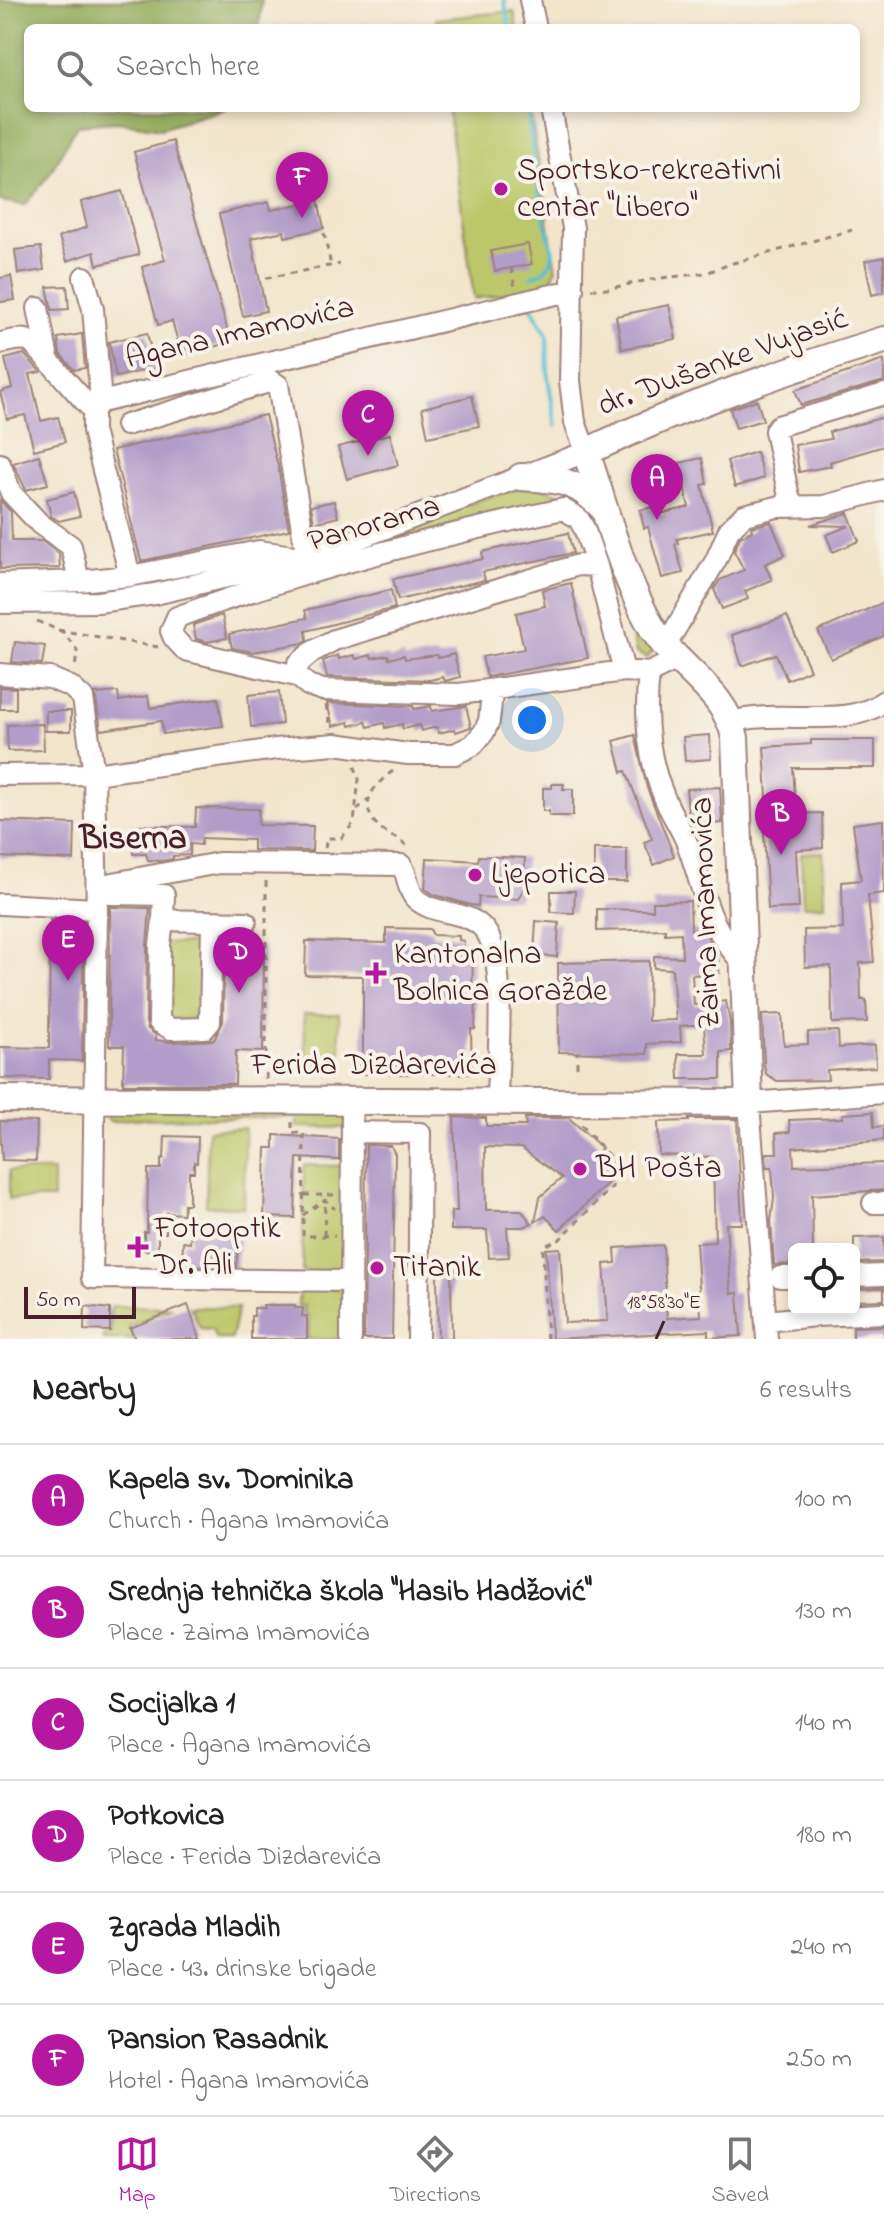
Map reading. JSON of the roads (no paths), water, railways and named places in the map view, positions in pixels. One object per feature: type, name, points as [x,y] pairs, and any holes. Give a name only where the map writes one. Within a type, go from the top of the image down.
[{"type":"main road","name":"dr. Dušanke Vujasić","points":[[586,452],[715,398],[884,340]]},
{"type":"main road","points":[[586,452],[633,589],[653,628],[720,701],[732,722]]},
{"type":"main road","points":[[521,477],[564,481],[579,486],[605,510]]},
{"type":"main road","name":"Zaima Imamovića","points":[[732,722],[749,1103]]},
{"type":"main road","name":"Ferida Dizdarevića","points":[[0,1099],[749,1103]]},
{"type":"street","points":[[530,0],[535,24]]},
{"type":"street","points":[[7,603],[98,602],[155,594],[307,558],[586,452],[575,422],[570,381],[573,228],[552,112]]},
{"type":"street","points":[[84,277],[93,309],[97,406],[93,431],[130,576]]},
{"type":"street","name":"Agana Imamovića","points":[[97,406],[573,290]]},
{"type":"street","points":[[38,308],[48,359]]},
{"type":"street","points":[[0,343],[27,340],[48,359],[67,384],[97,406]]},
{"type":"street","points":[[126,425],[272,381],[278,385],[307,558]]},
{"type":"street","points":[[791,506],[775,431],[778,426],[884,394]]},
{"type":"street","points":[[0,464],[11,493],[40,524],[71,546],[79,581]]},
{"type":"street","points":[[743,963],[729,949],[712,923],[686,842],[664,797],[650,748],[645,712],[649,673],[672,652],[729,530],[744,515],[777,507],[824,506],[884,490]]},
{"type":"street","name":"Panorama","points":[[297,676],[185,650],[171,631],[177,617],[256,590],[456,532],[563,509],[578,518],[597,566],[624,671]]},
{"type":"street","points":[[0,584],[130,576],[259,551],[307,558]]},
{"type":"street","points":[[597,566],[578,565],[334,640],[298,664],[297,676],[308,685],[323,690],[459,694],[624,671],[649,673]]},
{"type":"street","points":[[0,674],[50,678],[71,687],[83,698],[94,774],[97,886],[92,1278],[351,1281]]},
{"type":"street","points":[[0,775],[94,774],[335,744],[408,754],[455,754],[473,745],[484,732],[489,721],[492,694],[497,689]]},
{"type":"street","points":[[732,722],[769,715],[850,716],[881,707]]},
{"type":"street","points":[[97,886],[219,863],[401,865],[415,898],[435,909],[470,917],[484,928],[496,954],[499,988],[497,1101]]},
{"type":"street","points":[[97,886],[110,894],[164,895],[159,1022],[171,1029],[205,1028],[210,1022],[212,922]]},
{"type":"street","points":[[0,904],[97,909]]},
{"type":"street","points":[[163,920],[246,922]]},
{"type":"street","points":[[749,1103],[884,1093]]},
{"type":"street","points":[[351,1339],[352,1100]]},
{"type":"street","name":"Zaima Imamovića","points":[[749,1103],[766,1330],[816,1316],[884,1313]]},
{"type":"street","points":[[352,1132],[420,1133],[418,1339]]},
{"type":"street","points":[[860,1276],[884,1275]]},
{"type":"waterway","points":[[504,0],[509,24]]},
{"type":"waterway","points":[[528,112],[542,210],[553,252],[551,262],[544,271],[531,277]]},
{"type":"waterway","points":[[530,305],[547,334],[548,377],[556,426]]},
{"type":"place","name":"Sportsko-rekreativni centar \"Libero\"","points":[[501,189]]},
{"type":"place","name":"Pansion Rasadnik","points":[[302,218]]},
{"type":"place","name":"Socijalka 1","points":[[368,456]]},
{"type":"place","name":"Kapela sv. Dominika","points":[[657,520]]},
{"type":"place","name":"Srednja tehnička škola \"Hasib Hadžović\"","points":[[781,855]]},
{"type":"place","name":"Ljepotica","points":[[475,875]]},
{"type":"place","name":"Kantonalna Bolnica Goražde","points":[[376,973]]},
{"type":"place","name":"Zgrada Mladih","points":[[68,981]]},
{"type":"place","name":"Potkovica","points":[[239,993]]},
{"type":"place","name":"BH Pošta","points":[[580,1169]]},
{"type":"place","name":"Fotooptik Dr. Ali","points":[[138,1247]]},
{"type":"place","name":"Titanik","points":[[377,1268]]},
{"type":"district","name":"Biserna","points":[[133,840]]}]
